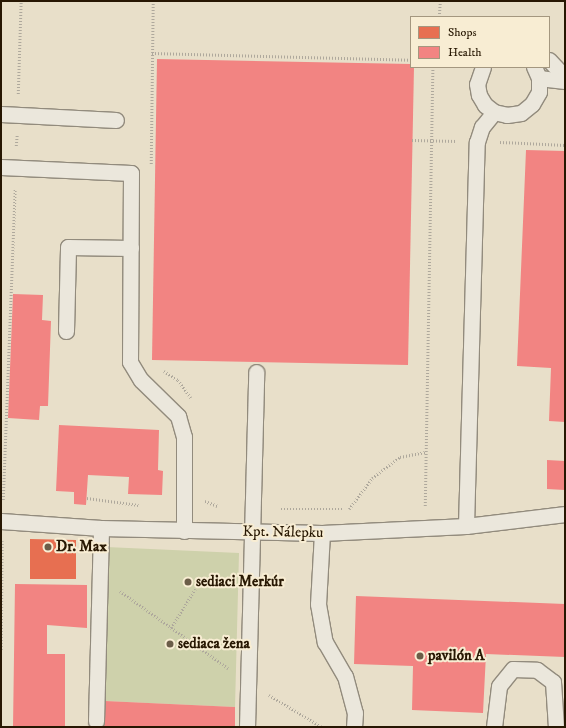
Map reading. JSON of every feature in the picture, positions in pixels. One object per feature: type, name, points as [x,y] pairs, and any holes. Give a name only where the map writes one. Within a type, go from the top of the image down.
[{"type":"lane","points":[[550,61],[565,76]]},
{"type":"lane","points":[[483,68],[477,84],[479,95],[485,105],[494,112],[508,115],[521,112],[532,104],[538,92],[536,73],[565,81]]},
{"type":"lane","points":[[466,526],[477,142],[482,127],[494,112]]},
{"type":"lane","points":[[1,114],[116,120]]},
{"type":"lane","points":[[8,167],[131,173],[130,362],[141,380],[178,416],[184,437],[184,531]]},
{"type":"lane","points":[[66,331],[68,247],[131,248]]},
{"type":"lane","points":[[247,727],[256,372]]},
{"type":"lane","name":"Kpt. Nálepku","points":[[2,521],[102,528],[322,533],[466,526],[565,514]]},
{"type":"lane","points":[[96,721],[102,528]]},
{"type":"lane","points":[[322,533],[318,604],[325,642],[345,676],[355,713],[354,727]]},
{"type":"lane","points":[[494,727],[499,686],[513,669],[537,670],[553,682],[556,727]]},
{"type":"path","points":[[1,650],[8,167],[17,115],[21,1]]},
{"type":"path","points":[[150,171],[153,1]]},
{"type":"path","points":[[439,16],[440,1]]},
{"type":"path","points":[[152,53],[410,60]]},
{"type":"path","points":[[425,510],[433,68]]},
{"type":"path","points":[[159,368],[178,380],[192,400]]},
{"type":"path","points":[[349,509],[372,478],[400,457],[426,452]]},
{"type":"path","points":[[203,497],[206,502],[218,506]]},
{"type":"path","points":[[87,498],[139,505]]},
{"type":"path","points":[[100,577],[212,657]]},
{"type":"path","points":[[171,628],[195,589]]},
{"type":"path","points":[[248,682],[322,727]]},
{"type":"green space","points":[[106,547],[239,553],[235,707],[105,701]]},
{"type":"building: Shops","points":[[30,539],[76,540],[76,579],[30,579]]},
{"type":"building: Health","points":[[157,59],[410,64],[410,68],[414,68],[408,365],[152,360]]},
{"type":"building: Health","points":[[526,150],[565,151],[565,422],[549,421],[551,368],[517,366]]},
{"type":"building: Health","points":[[13,294],[43,295],[42,320],[51,321],[48,406],[40,406],[39,420],[8,418]]},
{"type":"building: Health","points":[[59,425],[159,430],[158,470],[163,471],[162,495],[128,494],[129,477],[88,475],[86,505],[74,504],[74,492],[56,491]]},
{"type":"building: Health","points":[[547,460],[565,461],[565,490],[547,489]]},
{"type":"building: Health","points":[[15,584],[87,585],[87,628],[47,625],[47,654],[65,654],[65,727],[13,727]]},
{"type":"building: Health","name":"pavilón A","points":[[356,596],[565,604],[565,657],[486,654],[483,713],[412,710],[413,666],[354,664]]},
{"type":"building: Health","points":[[105,701],[235,707],[235,727],[104,727]]},
{"type":"place","name":"Dr. Max","points":[[48,547]]},
{"type":"place","name":"sediaci Merkúr","points":[[188,582]]},
{"type":"place","name":"sediaca žena","points":[[170,644]]},
{"type":"place","name":"pavilón A","points":[[420,656]]}]
